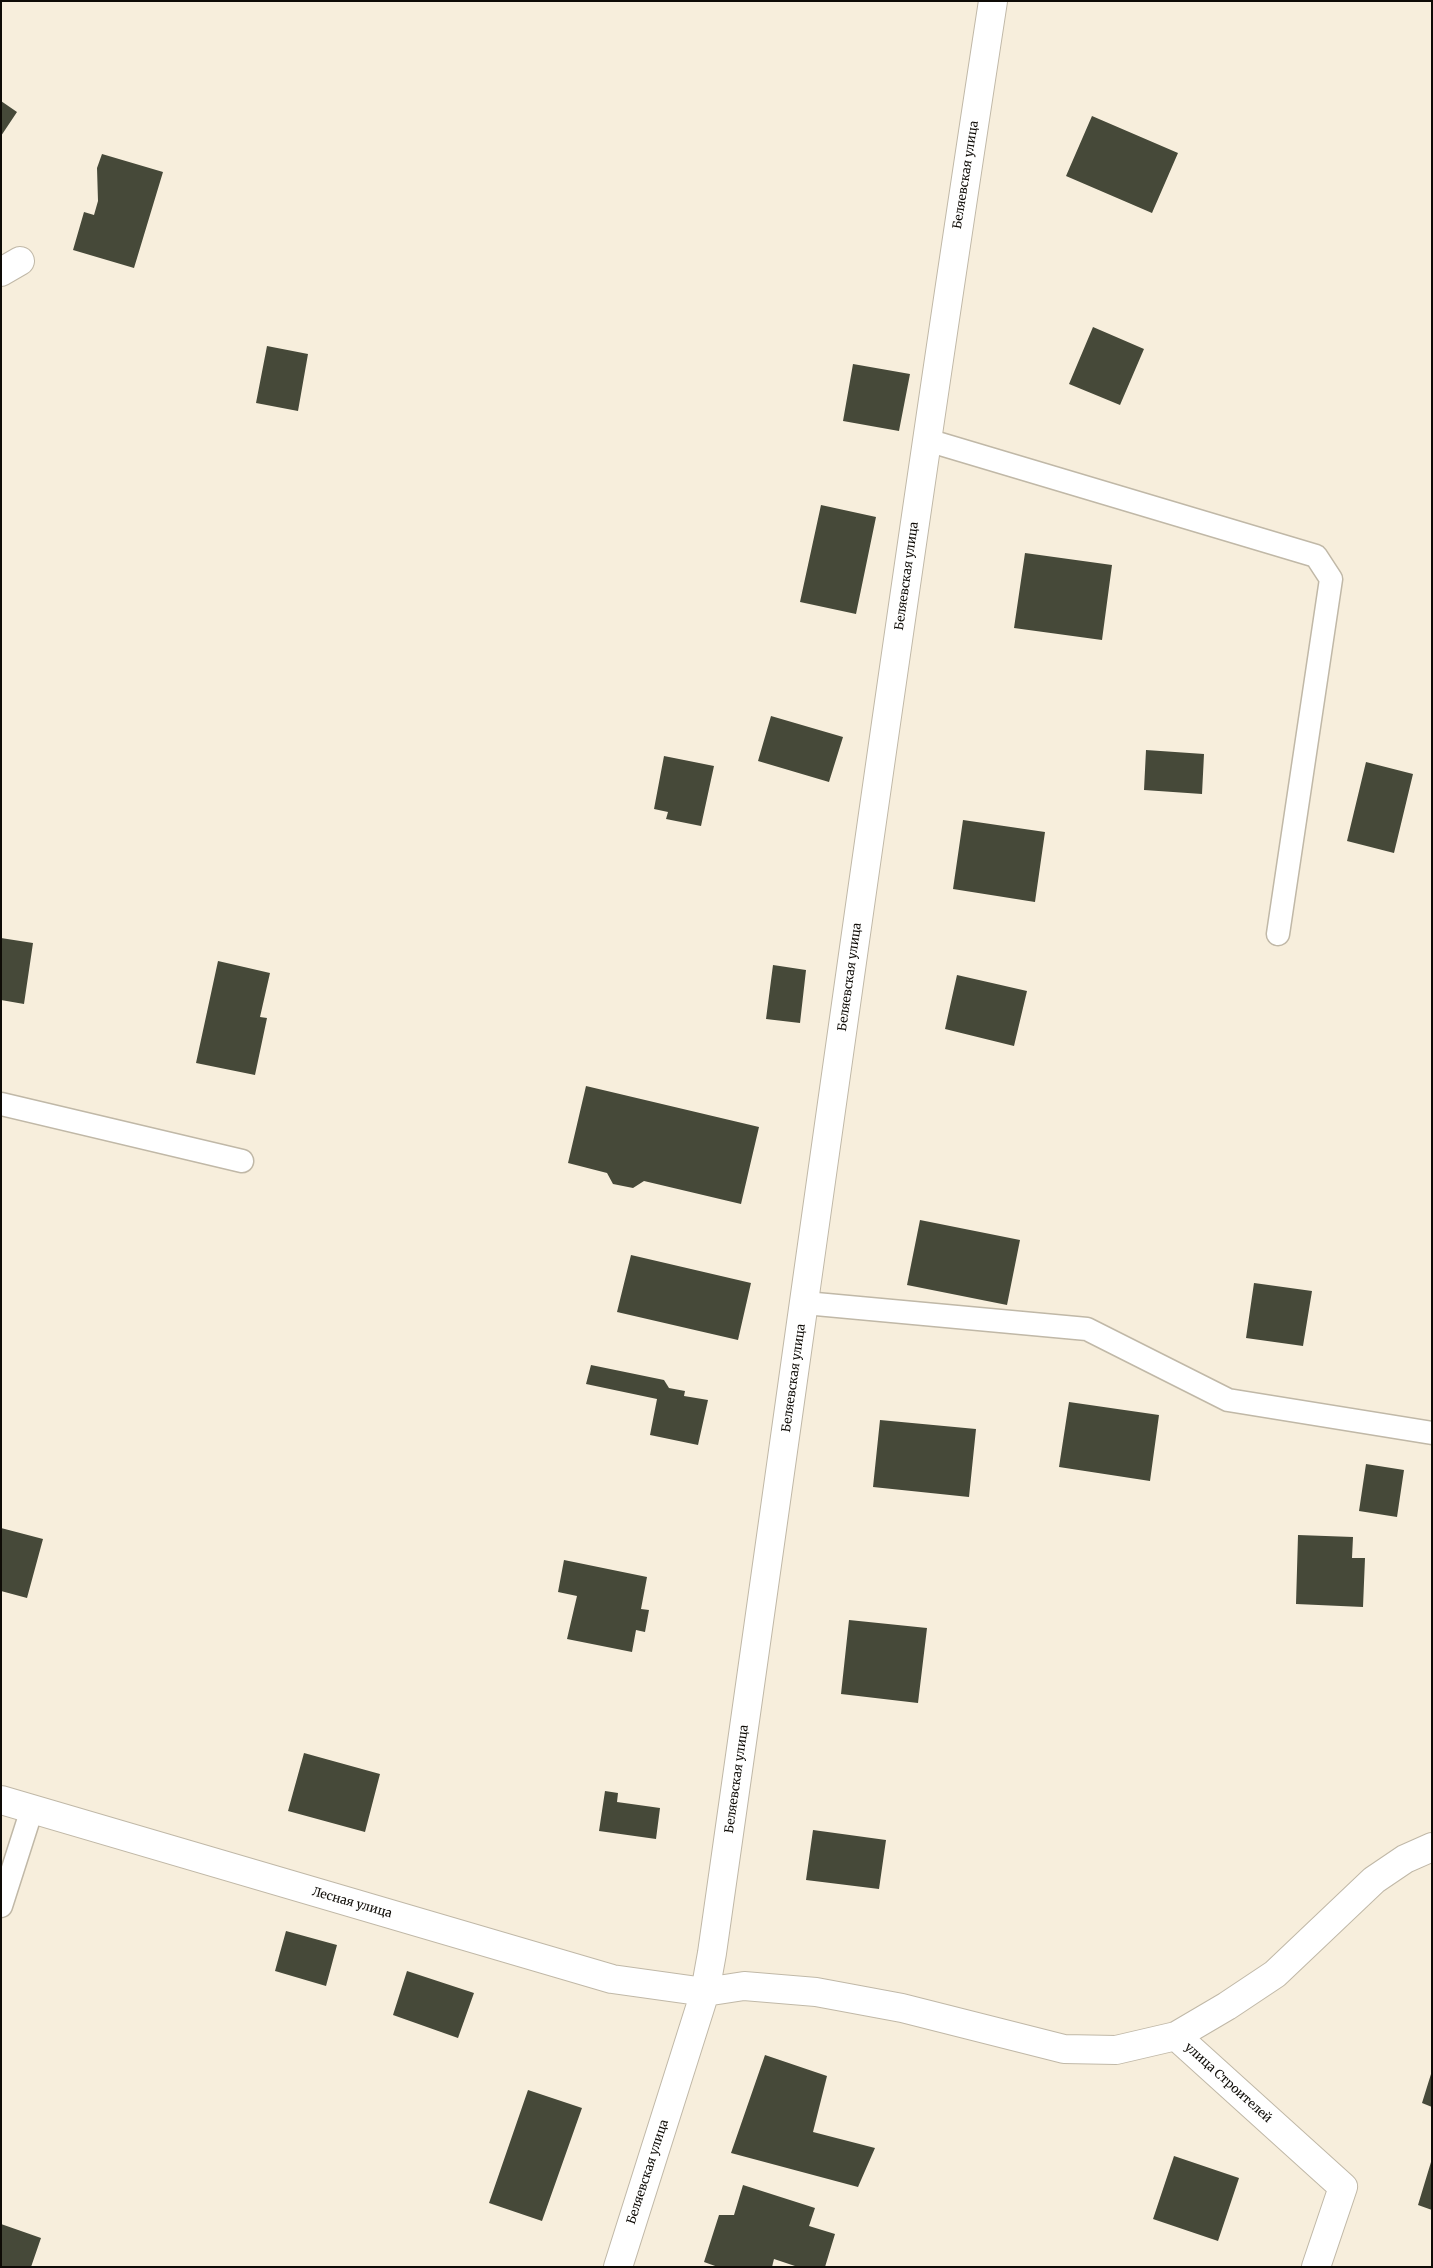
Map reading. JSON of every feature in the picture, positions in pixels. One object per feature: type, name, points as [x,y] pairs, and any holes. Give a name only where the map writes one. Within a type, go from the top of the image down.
[{"type":"street","name":"Беляевская улица","points":[[618,2267],[705,1992],[712,1953],[927,440],[993,1]]},
{"type":"street","name":"Лесная улица","points":[[1,1800],[612,1979],[705,1992],[744,1986],[816,1992],[902,2008],[1064,2049],[1116,2050],[1176,2036]]},
{"type":"street","name":"улица Строителей","points":[[1316,2267],[1343,2187],[1176,2036],[1227,2006],[1275,1974],[1374,1880],[1404,1859],[1432,1847]]},
{"type":"lane","points":[[927,440],[1316,556],[1331,579],[1278,934]]},
{"type":"lane","points":[[1,1104],[242,1161]]},
{"type":"lane","points":[[805,1303],[1087,1329],[1228,1400],[1432,1433]]},
{"type":"lane","points":[[1,1906],[32,1809]]},
{"type":"building","points":[[1,101],[17,112],[1,136]]},
{"type":"building","points":[[1092,116],[1178,153],[1152,213],[1066,176]]},
{"type":"building","points":[[102,154],[163,172],[134,268],[73,250],[84,212],[94,215],[98,201],[97,168]]},
{"type":"building","points":[[1093,327],[1144,349],[1120,405],[1069,384]]},
{"type":"building","points":[[267,346],[308,354],[298,411],[256,403]]},
{"type":"building","points":[[853,364],[910,374],[899,431],[843,421]]},
{"type":"building","points":[[821,505],[876,517],[856,614],[800,602]]},
{"type":"building","points":[[1025,553],[1112,565],[1102,640],[1014,628]]},
{"type":"building","points":[[771,716],[843,737],[829,782],[758,761]]},
{"type":"building","points":[[1146,750],[1204,754],[1202,794],[1144,790]]},
{"type":"building","points":[[664,756],[714,766],[701,826],[666,819],[668,812],[654,809]]},
{"type":"building","points":[[1366,762],[1413,774],[1394,853],[1347,841]]},
{"type":"building","points":[[963,820],[1045,832],[1035,902],[953,889]]},
{"type":"building","points":[[1,938],[33,943],[24,1004],[1,1000]]},
{"type":"building","points":[[218,961],[270,973],[260,1017],[267,1018],[255,1075],[196,1063]]},
{"type":"building","points":[[773,965],[806,970],[800,1023],[766,1019]]},
{"type":"building","points":[[957,975],[1027,991],[1014,1046],[945,1029]]},
{"type":"building","points":[[586,1086],[759,1127],[741,1204],[644,1181],[633,1188],[613,1184],[607,1173],[568,1163]]},
{"type":"building","points":[[920,1220],[1020,1240],[1007,1305],[907,1285]]},
{"type":"building","points":[[631,1255],[751,1283],[738,1340],[617,1312]]},
{"type":"building","points":[[1254,1283],[1312,1291],[1303,1346],[1246,1338]]},
{"type":"building","points":[[591,1365],[664,1380],[669,1388],[685,1391],[684,1396],[708,1400],[698,1445],[650,1435],[657,1399],[586,1384]]},
{"type":"building","points":[[1069,1402],[1159,1415],[1150,1481],[1059,1467]]},
{"type":"building","points":[[880,1420],[976,1429],[969,1497],[873,1487]]},
{"type":"building","points":[[1366,1464],[1404,1470],[1397,1517],[1359,1511]]},
{"type":"building","points":[[1,1528],[43,1539],[27,1598],[1,1591]]},
{"type":"building","points":[[1298,1535],[1353,1537],[1352,1558],[1365,1558],[1363,1607],[1296,1604]]},
{"type":"building","points":[[564,1560],[647,1577],[641,1609],[649,1610],[645,1632],[636,1630],[632,1652],[567,1639],[577,1596],[558,1592]]},
{"type":"building","points":[[849,1620],[927,1628],[918,1703],[841,1694]]},
{"type":"building","points":[[304,1753],[380,1774],[365,1832],[288,1811]]},
{"type":"building","points":[[605,1791],[618,1793],[617,1802],[660,1808],[656,1839],[599,1831]]},
{"type":"building","points":[[813,1830],[886,1840],[879,1889],[806,1880]]},
{"type":"building","points":[[286,1931],[337,1945],[326,1986],[275,1971]]},
{"type":"building","points":[[407,1971],[474,1993],[458,2038],[393,2015]]},
{"type":"building","points":[[765,2055],[827,2076],[813,2132],[875,2148],[858,2187],[731,2153]]},
{"type":"building","points":[[1432,2074],[1432,2107],[1422,2103]]},
{"type":"building","points":[[528,2090],[582,2108],[542,2221],[489,2203]]},
{"type":"building","points":[[1174,2156],[1239,2178],[1218,2241],[1153,2219]]},
{"type":"building","points":[[1432,2162],[1432,2210],[1418,2205]]},
{"type":"building","points":[[743,2185],[815,2208],[809,2226],[835,2234],[825,2267],[798,2267],[774,2259],[772,2267],[718,2267],[704,2262],[719,2215],[734,2215]]},
{"type":"building","points":[[1,2224],[41,2238],[31,2267],[1,2267]]}]
